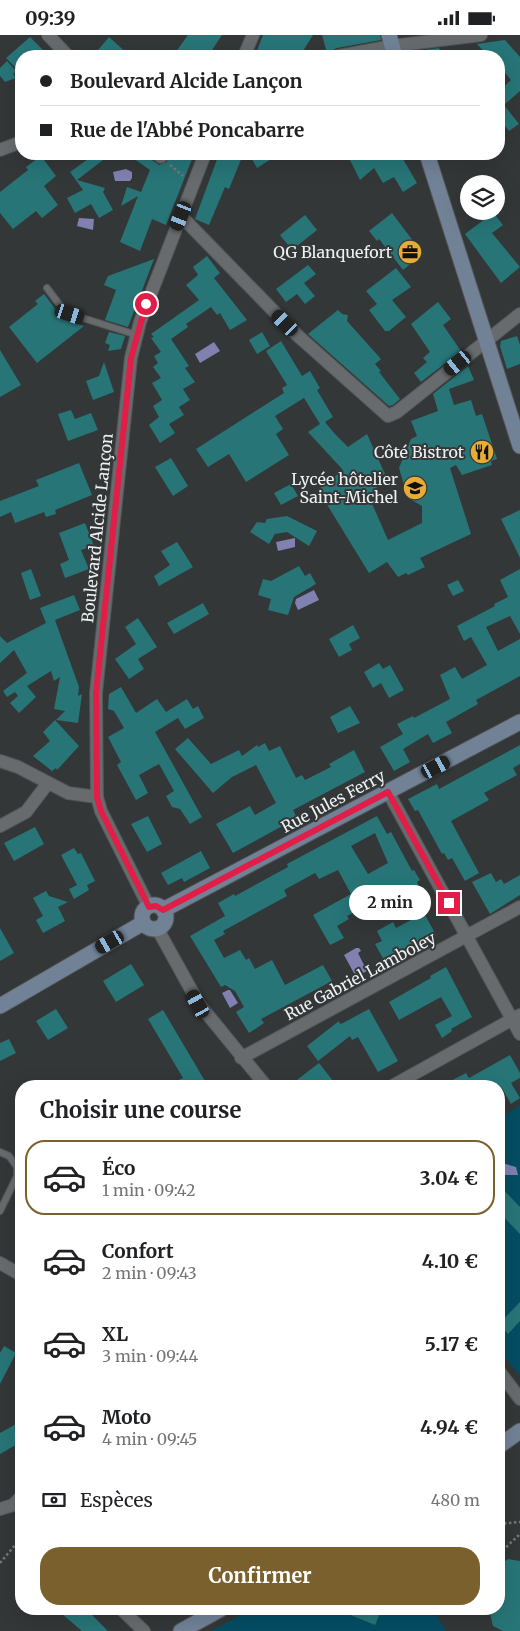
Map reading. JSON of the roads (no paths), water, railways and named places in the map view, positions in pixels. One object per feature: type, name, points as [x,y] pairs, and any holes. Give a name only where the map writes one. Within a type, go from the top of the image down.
[{"type":"street","points":[[48,35],[62,50]]},
{"type":"street","points":[[247,50],[253,35]]},
{"type":"street","points":[[371,50],[481,35]]},
{"type":"street","points":[[0,150],[15,144]]},
{"type":"street","name":"Boulevard Alcide Lançon","points":[[156,908],[101,811],[97,797],[96,693],[131,358],[140,322],[203,160]]},
{"type":"street","points":[[429,160],[520,446]]},
{"type":"street","points":[[181,216],[297,335],[388,416],[397,412],[520,314]]},
{"type":"street","name":"Rue Jules Ferry","points":[[156,908],[388,792],[520,722]]},
{"type":"street","points":[[0,761],[18,767],[68,793],[97,797]]},
{"type":"street","points":[[0,826],[26,812],[48,783]]},
{"type":"street","points":[[388,792],[467,937],[516,1017],[520,1034]]},
{"type":"street","name":"Rue Gabriel Lamboley","points":[[241,1058],[520,907]]},
{"type":"street","points":[[0,1006],[150,926],[165,921],[156,908],[143,912],[150,926],[198,1004],[261,1080]]},
{"type":"street","points":[[403,1080],[516,1017]]},
{"type":"street","points":[[0,1263],[15,1272]]},
{"type":"street","points":[[505,1379],[520,1399]]},
{"type":"street","points":[[505,1442],[520,1431]]},
{"type":"street","points":[[0,1509],[15,1506]]},
{"type":"street","points":[[128,1615],[144,1631]]},
{"type":"street","points":[[181,1631],[210,1615]]},
{"type":"lane","points":[[47,288],[62,308],[70,314],[137,335]]},
{"type":"lane","points":[[0,1152],[8,1156],[15,1165]]},
{"type":"lane","points":[[0,1211],[15,1180]]},
{"type":"place","name":"QG Blanquefort","points":[[410,252]]},
{"type":"place","name":"Côté Bistrot","points":[[482,452]]},
{"type":"place","name":"Lycée hôtelier Saint-Michel","points":[[415,488]]}]
